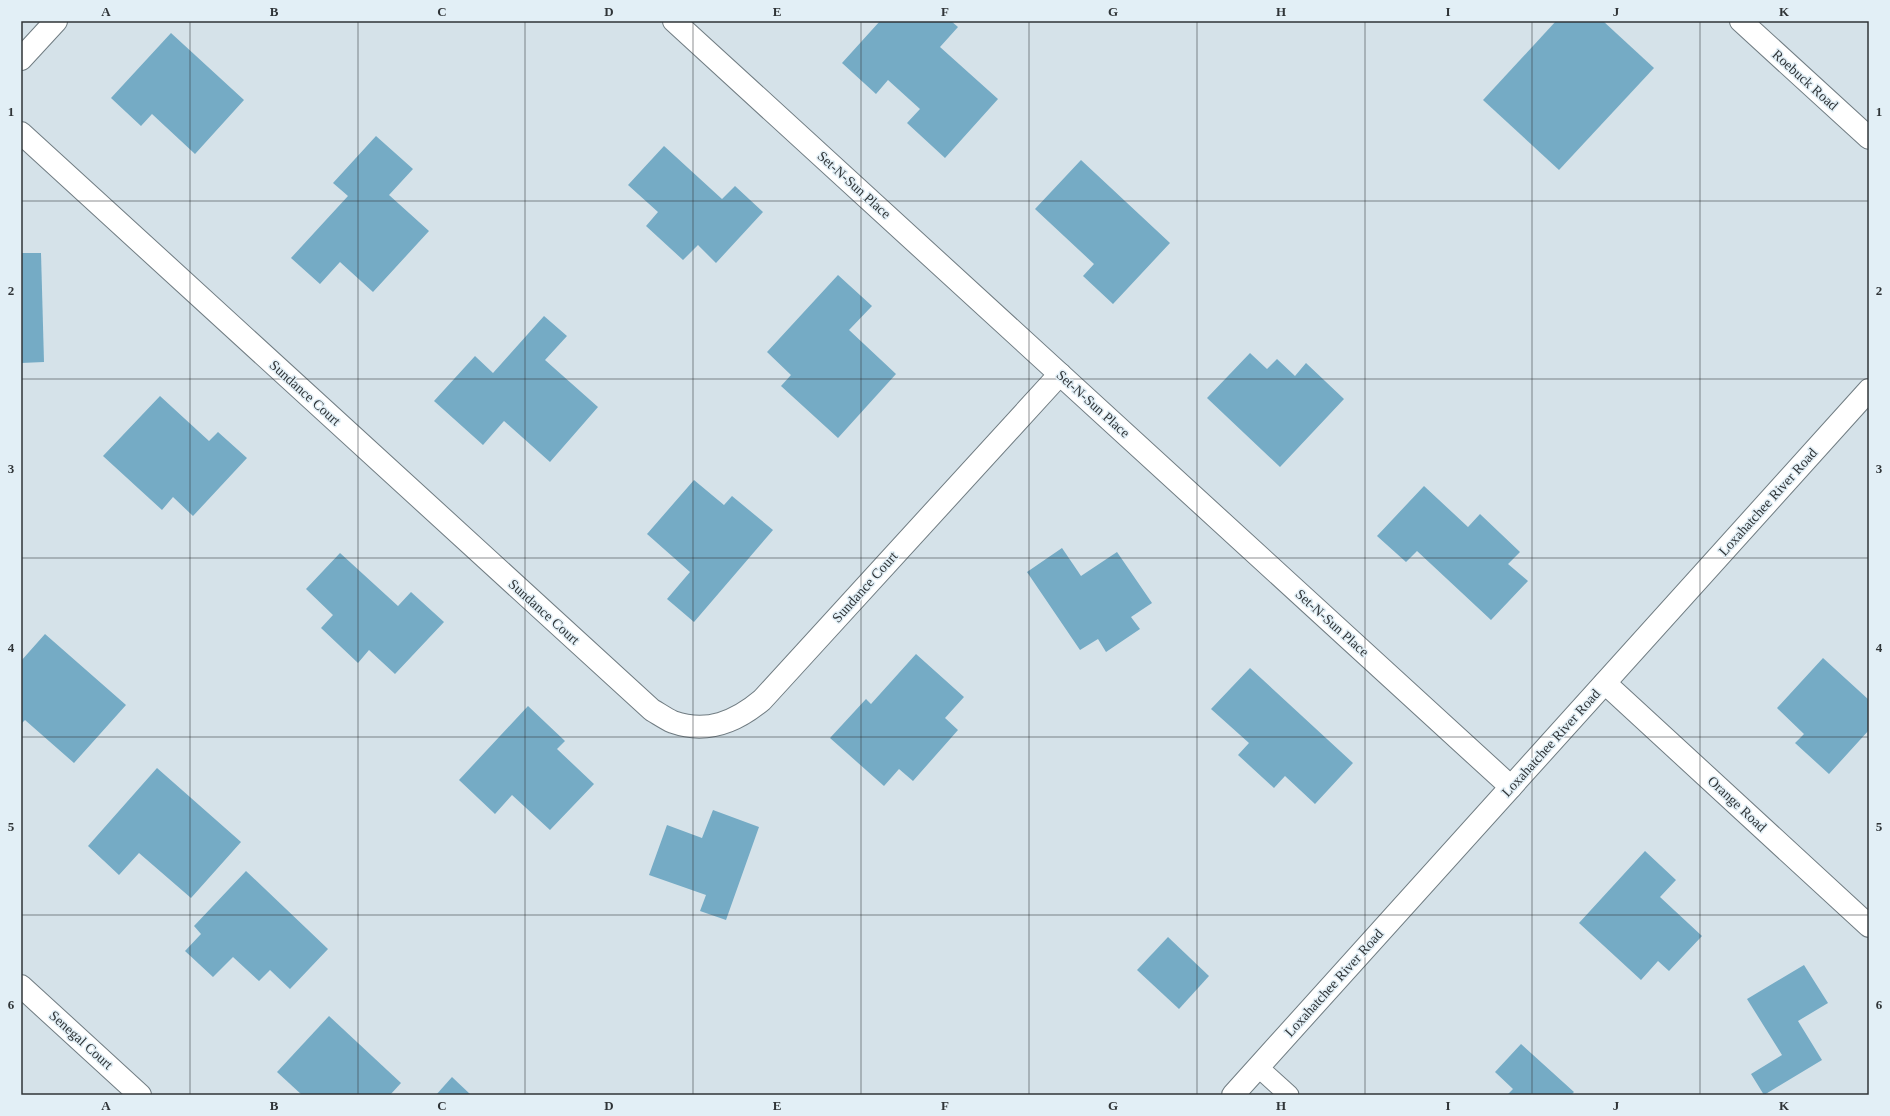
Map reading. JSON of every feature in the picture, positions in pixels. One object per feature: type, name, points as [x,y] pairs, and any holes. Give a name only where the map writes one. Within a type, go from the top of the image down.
[{"type":"street","points":[[21,59],[56,21]]},
{"type":"street","name":"Set-N-Sun Place","points":[[674,21],[1511,787]]},
{"type":"street","name":"Roebuck Road","points":[[1741,21],[1869,138]]},
{"type":"street","name":"Sundance Court","points":[[21,133],[652,710],[673,722],[698,727],[722,724],[745,715],[762,700],[1060,374]]},
{"type":"street","name":"Loxahatchee River Road","points":[[1233,1095],[1869,390]]},
{"type":"street","name":"Orange Road","points":[[1605,683],[1869,926]]},
{"type":"street","name":"Senegal Court","points":[[21,986],[140,1095]]},
{"type":"lane","points":[[1258,1067],[1289,1095]]},
{"type":"building","points":[[880,21],[951,21],[958,27],[940,47],[998,99],[945,158],[907,123],[920,109],[888,80],[876,94],[842,63]]},
{"type":"building","points":[[1556,21],[1603,21],[1654,68],[1559,170],[1483,100]]},
{"type":"building","points":[[171,33],[244,100],[195,154],[152,114],[141,126],[111,98]]},
{"type":"building","points":[[376,136],[413,169],[389,195],[429,231],[373,292],[340,262],[320,284],[291,258],[348,196],[333,183]]},
{"type":"building","points":[[664,146],[722,199],[735,186],[763,212],[716,263],[698,245],[683,260],[646,226],[658,212],[628,185]]},
{"type":"building","points":[[1081,160],[1170,243],[1113,304],[1083,276],[1094,264],[1035,209]]},
{"type":"building","points":[[21,253],[41,253],[44,362],[21,363]]},
{"type":"building","points":[[838,275],[872,306],[849,330],[896,374],[838,438],[781,386],[791,375],[767,352]]},
{"type":"building","points":[[544,316],[567,336],[545,360],[598,407],[550,462],[504,421],[483,445],[434,401],[475,356],[493,373]]},
{"type":"building","points":[[1250,353],[1267,369],[1277,359],[1295,376],[1306,363],[1344,399],[1280,467],[1207,398]]},
{"type":"building","points":[[160,396],[209,441],[218,432],[247,458],[193,516],[173,497],[162,510],[103,456]]},
{"type":"building","points":[[694,480],[724,505],[732,496],[773,530],[694,622],[667,599],[690,572],[647,534]]},
{"type":"building","points":[[1424,486],[1468,527],[1480,514],[1520,552],[1508,564],[1528,581],[1491,620],[1417,551],[1406,562],[1377,536]]},
{"type":"building","points":[[1062,548],[1081,576],[1117,552],[1152,603],[1131,617],[1140,629],[1106,652],[1098,639],[1080,650],[1027,572]]},
{"type":"building","points":[[340,553],[398,606],[411,592],[444,622],[395,674],[369,650],[358,663],[321,628],[333,615],[306,589]]},
{"type":"building","points":[[45,634],[126,705],[74,763],[25,720],[21,724],[21,661]]},
{"type":"building","points":[[916,654],[964,697],[945,718],[958,730],[913,781],[899,769],[884,786],[830,738],[866,699],[871,704]]},
{"type":"building","points":[[1823,658],[1869,700],[1869,730],[1829,774],[1795,743],[1804,734],[1777,708]]},
{"type":"building","points":[[1250,668],[1353,763],[1315,804],[1285,776],[1274,788],[1238,755],[1249,743],[1211,709]]},
{"type":"building","points":[[528,706],[565,741],[557,749],[594,784],[550,830],[512,795],[495,814],[459,780]]},
{"type":"building","points":[[157,768],[241,842],[191,898],[139,853],[119,875],[88,846]]},
{"type":"building","points":[[713,810],[759,827],[726,920],[700,911],[706,895],[649,875],[667,825],[702,838]]},
{"type":"building","points":[[1645,851],[1676,880],[1660,897],[1702,936],[1669,971],[1658,961],[1641,980],[1579,923]]},
{"type":"building","points":[[246,871],[328,949],[290,989],[270,970],[259,981],[233,957],[213,977],[185,951],[201,934],[194,926]]},
{"type":"building","points":[[1168,937],[1209,976],[1179,1009],[1137,970]]},
{"type":"building","points":[[1804,965],[1828,1003],[1798,1021],[1822,1060],[1764,1095],[1751,1074],[1782,1055],[1747,999]]},
{"type":"building","points":[[329,1016],[401,1083],[390,1095],[302,1095],[277,1072]]},
{"type":"building","points":[[1521,1044],[1574,1092],[1571,1095],[1507,1095],[1513,1089],[1495,1072]]},
{"type":"building","points":[[452,1077],[471,1095],[436,1095]]}]
